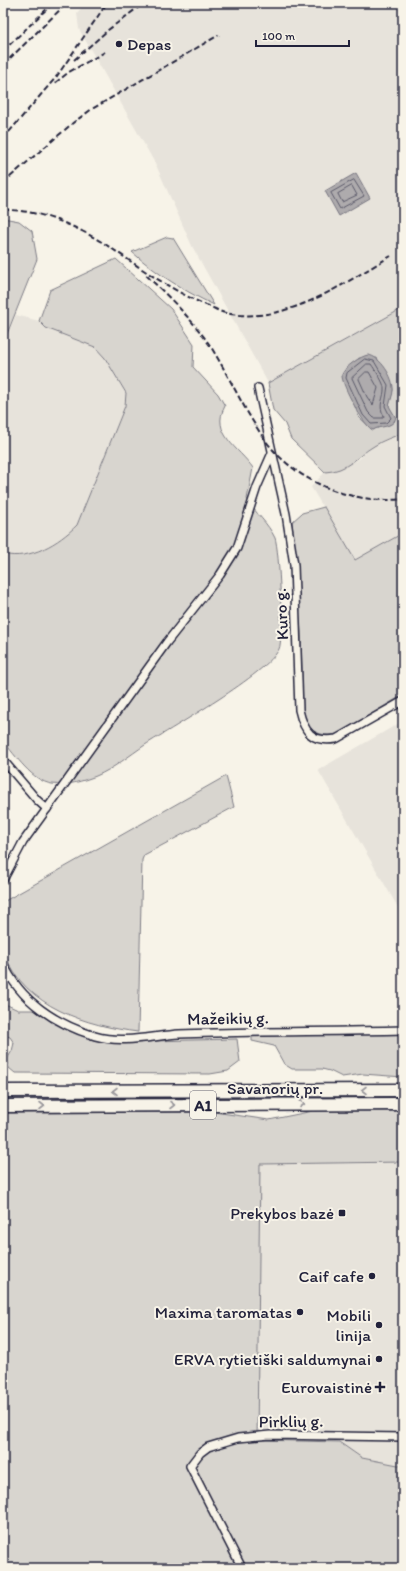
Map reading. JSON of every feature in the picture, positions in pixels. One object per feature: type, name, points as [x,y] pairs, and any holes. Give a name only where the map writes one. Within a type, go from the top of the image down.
[{"type":"highway","name":"Savanorių pr.","points":[[3,1091],[403,1090]]},
{"type":"highway","name":"Savanorių pr.","points":[[3,1106],[403,1104]]},
{"type":"street","name":"Kuro g.","points":[[258,388],[286,514],[294,565],[299,710],[303,725],[310,734],[318,739],[336,739],[403,701]]},
{"type":"street","points":[[3,880],[23,842],[167,642],[220,575],[237,548],[257,487],[272,453]]},
{"type":"street","points":[[3,760],[37,800],[47,809]]},
{"type":"street","name":"Mažeikių g.","points":[[3,963],[11,979],[29,1001],[58,1020],[96,1036],[124,1039],[178,1034],[403,1030]]},
{"type":"street","name":"Pirklių g.","points":[[242,1568],[190,1466],[200,1453],[208,1447],[238,1438],[270,1435],[403,1437]]},
{"type":"shaded area","points":[[85,3],[403,3],[403,308],[268,383],[192,246],[156,165],[79,29],[77,13]]},
{"type":"shaded area","points":[[3,218],[19,221],[32,231],[37,259],[3,344]]},
{"type":"shaded area","points":[[167,237],[173,238],[214,305],[171,282],[132,252]]},
{"type":"shaded area","points":[[116,259],[171,309],[194,344],[193,367],[218,394],[225,406],[221,416],[221,424],[224,432],[228,440],[253,468],[247,499],[272,533],[277,545],[280,594],[280,642],[279,649],[271,660],[239,686],[145,745],[115,766],[96,776],[80,781],[69,784],[52,784],[45,782],[31,773],[3,741],[3,554],[13,556],[34,553],[53,544],[77,525],[125,406],[126,393],[105,358],[95,347],[46,328],[39,321],[50,290]]},
{"type":"shaded area","points":[[403,308],[403,433],[377,444],[346,466],[333,471],[325,472],[291,439],[285,424],[273,410],[268,383]],"holes":[[[359,358],[377,358],[392,384],[393,390],[389,406],[395,421],[390,425],[378,427],[373,430],[359,417],[342,374]]]},
{"type":"shaded area","points":[[16,315],[39,321],[46,328],[95,347],[105,358],[126,393],[125,406],[77,525],[68,534],[37,553],[10,556],[3,554],[3,344]]},
{"type":"shaded area","points":[[403,433],[403,533],[355,560],[311,487],[325,472],[332,472],[359,459],[373,446]]},
{"type":"shaded area","points":[[324,507],[355,560],[403,533],[403,695],[337,734],[331,735],[320,734],[311,729],[303,714],[301,632],[292,522],[302,513]]},
{"type":"shaded area","points":[[403,721],[403,916],[318,770]]},
{"type":"shaded area","points":[[226,776],[234,807],[144,855],[142,860],[138,1032],[99,1025],[79,1019],[60,1011],[42,1000],[27,988],[14,972],[3,948],[3,902]]},
{"type":"shaded area","points":[[3,1003],[18,1010],[34,1010],[52,1022],[81,1035],[109,1042],[237,1039],[240,1062],[228,1071],[210,1074],[15,1073],[9,1068],[7,1059],[12,1051],[14,1043],[10,1037],[3,1035]]},
{"type":"shaded area","points":[[403,1033],[403,1077],[363,1074],[342,1077],[322,1069],[292,1069],[284,1064],[274,1046],[252,1041],[252,1036]]},
{"type":"shaded area","points":[[313,1111],[403,1111],[403,1162],[260,1164],[257,1440],[339,1442],[362,1458],[403,1466],[403,1568],[3,1568],[3,1113],[214,1112],[269,1120]]},
{"type":"shaded area","points":[[403,1162],[403,1466],[362,1458],[339,1442],[257,1440],[260,1164]]},
{"type":"water","points":[[356,173],[370,198],[339,216],[325,191]]},
{"type":"water","points":[[368,355],[377,359],[389,374],[393,385],[393,394],[389,406],[396,418],[391,424],[373,430],[359,414],[345,387],[342,375],[353,362]]},
{"type":"railway","points":[[3,51],[53,3]]},
{"type":"railway","points":[[3,65],[67,3]]},
{"type":"railway","points":[[3,139],[57,76],[107,3]]},
{"type":"railway","points":[[74,60],[108,30],[144,3]]},
{"type":"railway","points":[[3,183],[74,122],[92,109],[219,35]]},
{"type":"railway","points":[[55,83],[69,72],[105,52]]},
{"type":"railway","points":[[3,210],[30,212],[56,220],[82,231],[180,292],[226,313],[248,315],[270,314],[292,308],[333,290],[391,256]]},
{"type":"railway","points":[[146,275],[180,309],[204,337],[218,358],[249,415],[275,453],[307,478],[344,494],[383,500],[403,499]]},
{"type":"place","name":"Depas","points":[[119,44]]},
{"type":"place","name":"Prekybos bazė","points":[[342,1213]]},
{"type":"place","name":"Caif cafe","points":[[372,1276]]},
{"type":"place","name":"Maxima taromatas","points":[[300,1312]]},
{"type":"place","name":"Mobili linija","points":[[379,1325]]},
{"type":"place","name":"ERVA rytietiški saldumynai","points":[[379,1359]]},
{"type":"place","name":"Eurovaistinė","points":[[380,1387]]}]
